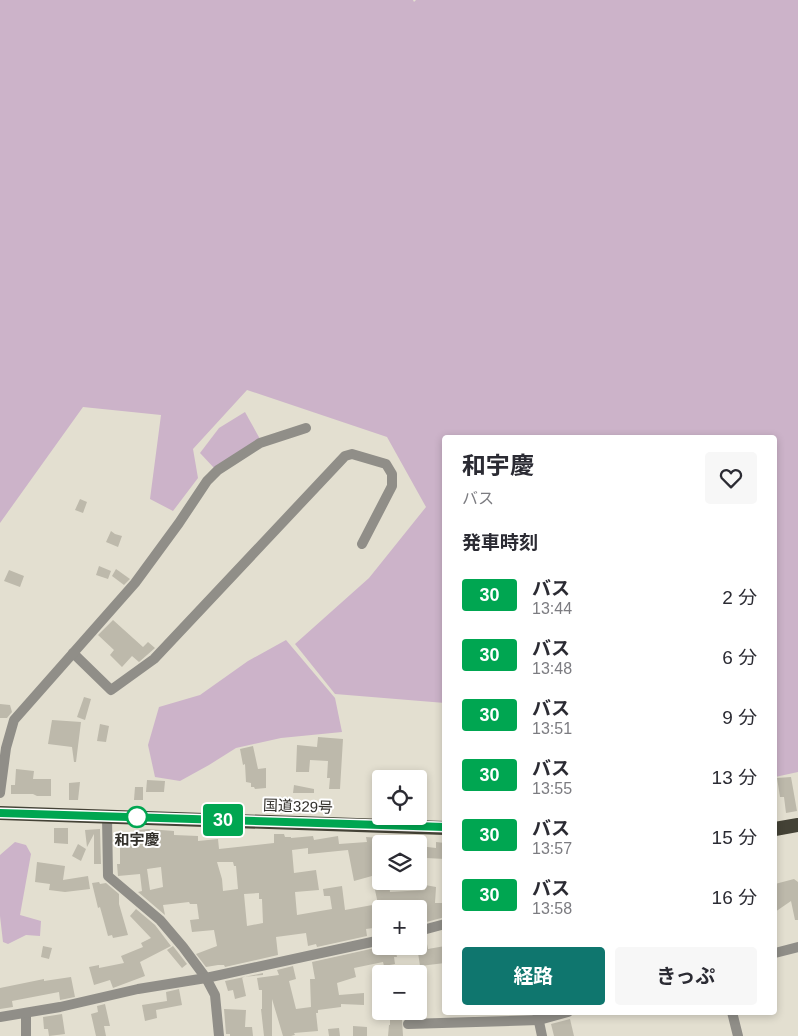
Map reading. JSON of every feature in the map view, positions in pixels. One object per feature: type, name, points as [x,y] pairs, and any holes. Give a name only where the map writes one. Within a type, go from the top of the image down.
[{"type":"highway","name":"国道329号","points":[[0,813],[442,828]]},
{"type":"highway","points":[[777,829],[798,825]]},
{"type":"street","points":[[0,793],[6,748],[14,720],[134,583],[179,523],[207,481],[218,470],[260,444],[306,428]]},
{"type":"street","points":[[73,653],[111,690],[154,659],[298,504],[345,456],[352,454],[386,464],[392,474],[392,486],[362,544]]},
{"type":"street","points":[[107,816],[108,876],[160,920],[206,978],[215,996],[219,1036]]},
{"type":"street","points":[[427,929],[442,925]]},
{"type":"street","points":[[0,1018],[138,989],[206,978],[372,942]]},
{"type":"street","points":[[777,952],[798,947]]},
{"type":"street","points":[[26,1014],[26,1036]]},
{"type":"street","points":[[408,1024],[541,1018],[554,1015]]},
{"type":"street","points":[[733,1015],[738,1036]]},
{"type":"street","points":[[541,1018],[542,1036]]},
{"type":"shaded area","points":[[0,0],[413,0],[414,2],[416,0],[798,0],[798,772],[777,777],[777,435],[442,435],[442,703],[335,694],[295,644],[369,578],[426,507],[387,437],[247,390],[193,449],[198,478],[173,511],[150,499],[161,415],[83,407],[0,523]]},
{"type":"shaded area","points":[[245,412],[260,439],[215,469],[200,453],[219,428]]},
{"type":"shaded area","points":[[286,640],[335,698],[342,732],[281,738],[236,748],[180,781],[155,777],[148,745],[159,707],[200,695],[248,661]]},
{"type":"shaded area","points":[[15,842],[26,845],[31,854],[20,915],[41,921],[40,936],[26,935],[8,944],[3,942],[0,916],[0,855]]},
{"type":"building","points":[[80,499],[87,502],[83,513],[75,510]]},
{"type":"building","points":[[111,531],[122,536],[118,547],[106,542]]},
{"type":"building","points":[[99,566],[111,571],[108,579],[96,575]]},
{"type":"building","points":[[116,569],[130,579],[124,585],[112,576]]},
{"type":"building","points":[[9,570],[24,576],[20,587],[4,581]]},
{"type":"building","points":[[113,620],[143,647],[148,642],[155,648],[139,662],[132,656],[122,667],[110,655],[114,650],[98,635]]},
{"type":"building","points":[[84,697],[91,699],[85,720],[77,717]]},
{"type":"building","points":[[0,704],[10,705],[12,712],[7,718],[0,718]]},
{"type":"building","points":[[52,720],[81,722],[76,762],[74,762],[72,747],[48,744]]},
{"type":"building","points":[[100,724],[109,726],[106,742],[97,741]]},
{"type":"building","points":[[318,737],[343,739],[340,789],[329,789],[330,778],[327,778],[328,761],[310,760],[309,772],[296,772],[297,745],[317,747]]},
{"type":"building","points":[[253,746],[258,769],[266,768],[266,788],[255,789],[251,787],[251,783],[246,782],[245,764],[243,765],[240,749]]},
{"type":"building","points":[[16,769],[34,771],[33,779],[51,779],[51,796],[11,794],[11,785],[15,785]]},
{"type":"building","points":[[791,777],[797,811],[786,813],[784,797],[780,797],[777,778]]},
{"type":"building","points":[[147,780],[165,781],[164,792],[146,792]]},
{"type":"building","points":[[80,782],[78,800],[69,800],[69,783]]},
{"type":"building","points":[[294,785],[314,789],[314,793],[293,793]]},
{"type":"building","points":[[135,787],[143,787],[143,800],[134,800]]},
{"type":"building","points":[[54,828],[68,828],[68,844],[54,843]]},
{"type":"building","points":[[100,829],[101,864],[94,864],[94,834],[87,847],[85,830]]},
{"type":"building","points":[[138,830],[174,831],[174,835],[198,836],[198,841],[218,839],[219,849],[274,843],[274,834],[284,834],[285,837],[291,838],[313,836],[314,840],[338,836],[339,844],[367,842],[366,837],[372,837],[372,876],[354,881],[348,850],[308,854],[308,848],[292,850],[294,873],[316,870],[319,890],[295,892],[297,915],[332,909],[330,896],[324,896],[323,889],[342,886],[345,910],[372,905],[372,928],[366,929],[367,936],[317,947],[316,944],[308,946],[306,933],[276,937],[278,955],[225,967],[224,965],[218,965],[206,967],[196,954],[217,946],[214,930],[192,932],[190,920],[199,919],[197,904],[190,904],[189,902],[163,905],[165,915],[138,892],[142,891],[140,874],[118,876],[117,864],[120,864],[120,845],[116,845],[116,838],[139,837]],"holes":[[[217,862],[233,862],[234,866],[236,866],[238,889],[223,891]],[[161,867],[163,887],[150,890],[147,869]],[[259,893],[259,899],[262,899],[263,923],[247,926],[244,894]]]},
{"type":"building","points":[[436,842],[442,843],[442,859],[427,858],[427,847],[436,848]]},
{"type":"building","points":[[78,844],[86,849],[81,861],[72,856]]},
{"type":"building","points":[[37,862],[65,866],[63,880],[88,876],[90,889],[65,892],[49,890],[50,884],[35,882]]},
{"type":"building","points":[[794,879],[798,882],[798,920],[795,920],[791,901],[777,911],[777,883]]},
{"type":"building","points":[[99,882],[100,884],[106,883],[119,894],[119,904],[128,935],[113,938],[112,935],[108,936],[92,883]]},
{"type":"building","points":[[427,885],[436,887],[435,903],[442,903],[442,918],[427,922],[427,900],[377,900],[375,890],[390,890],[390,892],[427,890]]},
{"type":"building","points":[[136,909],[155,925],[171,946],[140,962],[145,976],[113,988],[110,980],[94,985],[89,967],[99,965],[99,968],[124,963],[121,956],[143,947],[141,943],[151,938],[130,916]]},
{"type":"building","points":[[427,944],[428,949],[442,947],[442,963],[420,965],[418,955],[427,955]]},
{"type":"building","points":[[43,946],[52,948],[49,959],[41,957]]},
{"type":"building","points":[[173,946],[187,964],[182,968],[167,950]]},
{"type":"building","points":[[372,949],[372,955],[397,955],[397,957],[394,957],[395,964],[384,965],[383,962],[354,968],[356,977],[337,983],[339,995],[364,993],[364,1005],[341,1004],[341,1007],[318,1010],[318,1013],[316,1013],[318,1031],[283,1036],[272,999],[272,1036],[264,1036],[261,1009],[262,990],[259,990],[257,978],[279,975],[277,970],[293,966],[296,979],[289,981],[296,1009],[311,1007],[310,979],[315,979],[312,962]]},
{"type":"building","points":[[263,973],[263,975],[246,977]]},
{"type":"building","points":[[71,977],[75,997],[60,1000],[59,992],[12,1001],[13,1007],[0,1009],[0,988],[44,979],[44,981]]},
{"type":"building","points":[[242,977],[246,996],[235,999],[233,990],[228,991],[225,981]]},
{"type":"building","points":[[179,989],[182,1005],[156,1010],[157,1018],[145,1021],[142,1005],[167,1001],[166,992]]},
{"type":"building","points":[[105,1004],[110,1026],[104,1026],[106,1036],[96,1036],[91,1014],[98,1012],[97,1006]]},
{"type":"building","points":[[224,1009],[246,1010],[245,1027],[252,1027],[253,1036],[230,1036],[230,1034],[226,1034]]},
{"type":"building","points":[[62,1014],[65,1034],[49,1036],[48,1029],[44,1029],[43,1017]]},
{"type":"building","points":[[570,1019],[574,1036],[554,1036],[551,1024]]},
{"type":"building","points":[[390,1020],[402,1020],[403,1036],[388,1036]]},
{"type":"building","points":[[353,1026],[367,1027],[367,1036],[353,1036]]},
{"type":"building","points":[[339,1028],[340,1036],[329,1036],[328,1029]]},
{"type":"bus line","name":"30","points":[[0,813],[442,827]]},
{"type":"place","name":"和宇慶","points":[[137,817]]}]
